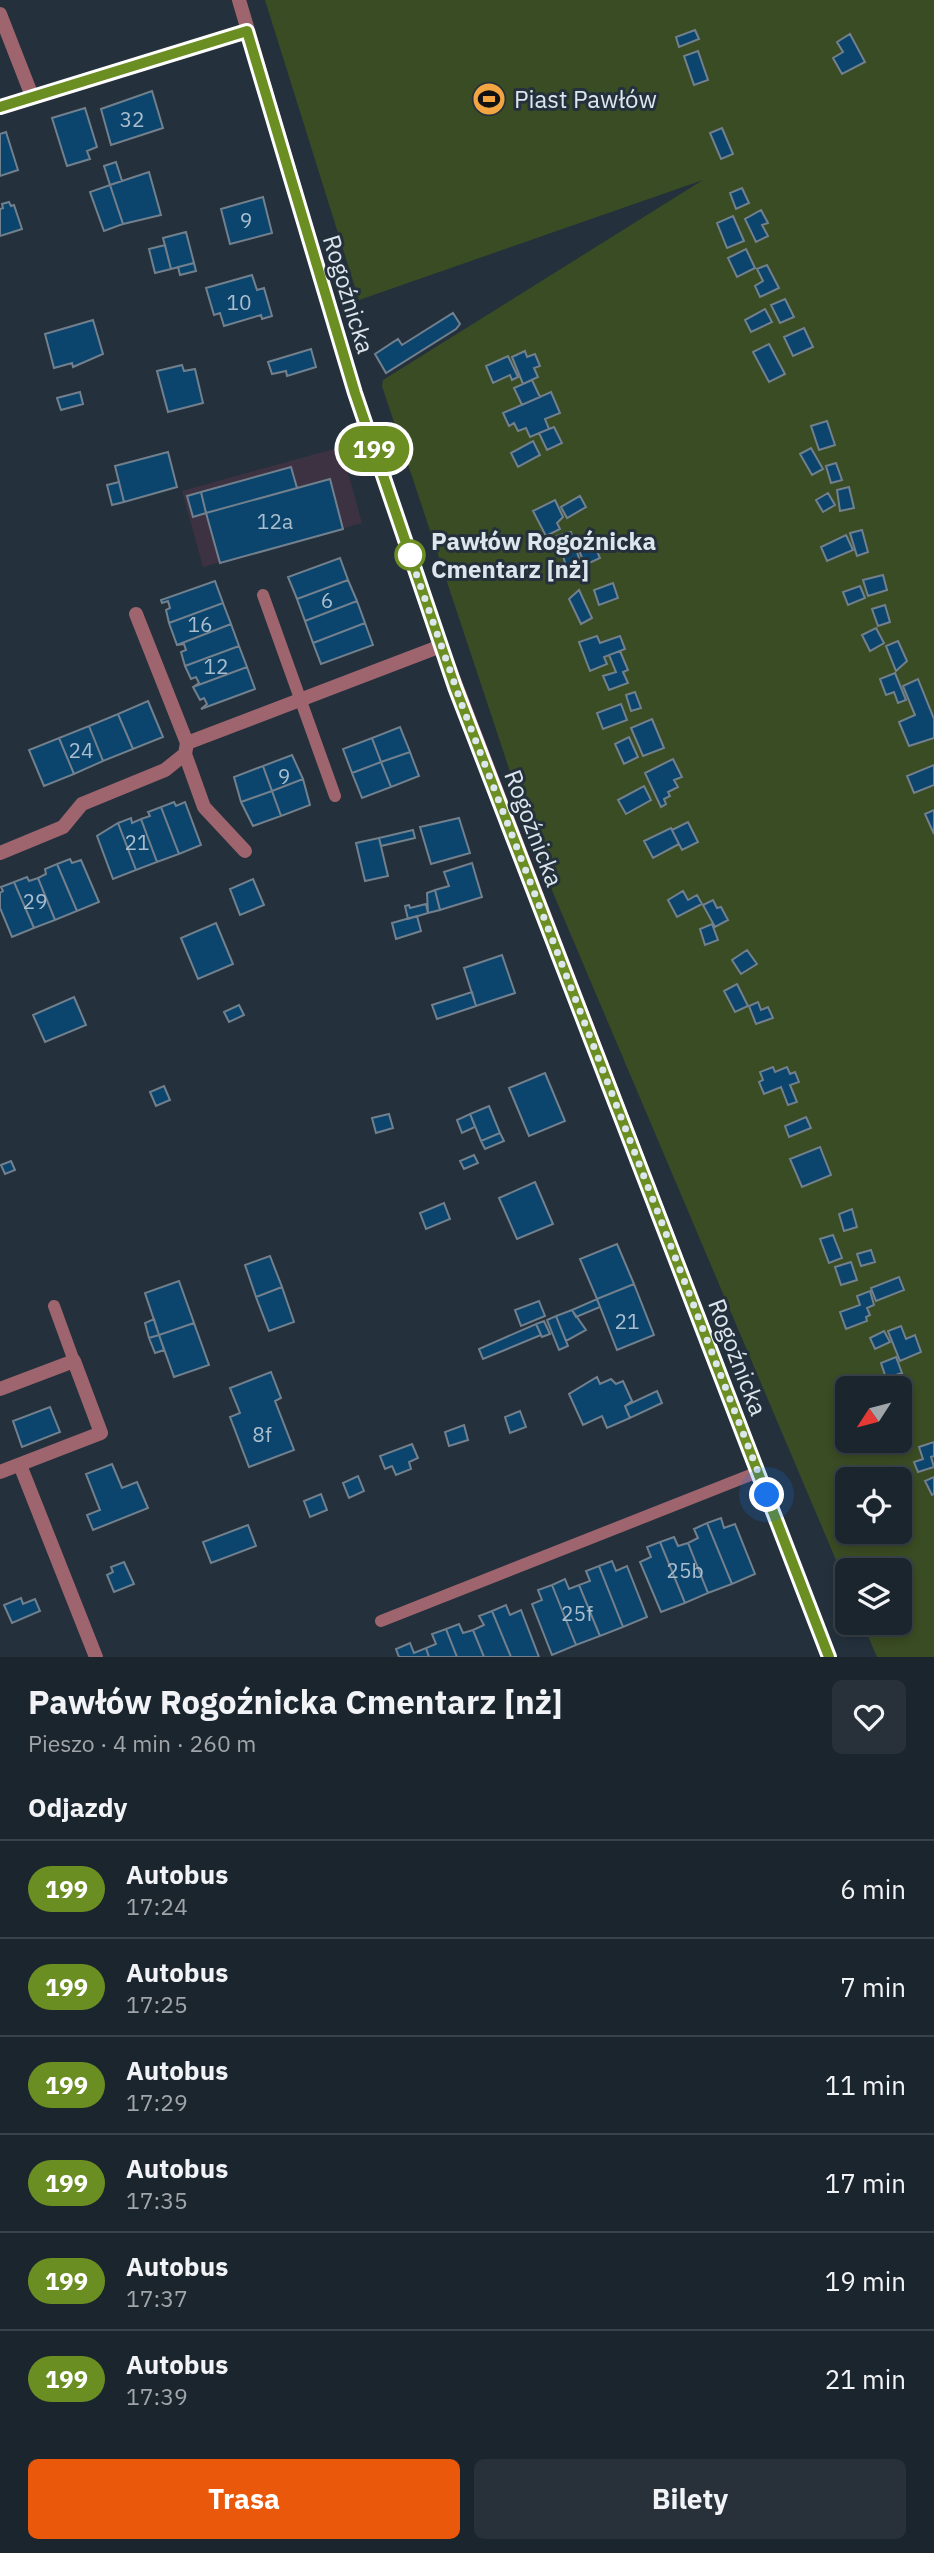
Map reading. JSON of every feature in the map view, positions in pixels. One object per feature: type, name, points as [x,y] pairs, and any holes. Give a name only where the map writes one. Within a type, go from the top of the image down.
[{"type":"street","name":"Rogoźnicka","points":[[239,0],[355,393],[441,646],[829,1657]]},
{"type":"street","points":[[0,14],[32,96]]},
{"type":"street","points":[[0,107],[247,31]]},
{"type":"street","points":[[136,614],[186,748],[204,807],[245,851]]},
{"type":"street","points":[[0,853],[63,827],[82,804],[165,770],[186,748],[300,699],[441,646]]},
{"type":"street","points":[[0,1389],[75,1361],[101,1433],[0,1472]]},
{"type":"street","points":[[20,1465],[96,1657]]},
{"type":"lane","points":[[263,594],[335,796]]},
{"type":"lane","points":[[54,1306],[75,1361]]},
{"type":"lane","points":[[381,1621],[758,1472]]},
{"type":"shaded area","points":[[341,447],[362,523],[203,567],[182,491]]},
{"type":"green space","points":[[265,0],[934,0],[934,1657],[877,1657],[868,1635],[912,1635],[912,1558],[835,1558],[540,862],[382,386],[383,380],[703,180],[359,300]]},
{"type":"building","points":[[695,30],[699,39],[679,47],[676,37]]},
{"type":"building","points":[[850,34],[865,62],[842,74],[833,58],[843,52],[837,42]]},
{"type":"building","points":[[698,51],[708,80],[694,85],[684,56]]},
{"type":"building","points":[[152,91],[163,128],[111,145],[101,109]]},
{"type":"building","points":[[85,108],[97,147],[87,151],[90,159],[67,166],[52,118]]},
{"type":"building","points":[[722,128],[733,154],[721,159],[710,133]]},
{"type":"building","points":[[6,132],[18,170],[0,176],[0,134]]},
{"type":"building","points":[[116,162],[122,181],[110,185],[104,166]]},
{"type":"building","points":[[149,172],[161,215],[123,224],[110,185]]},
{"type":"building","points":[[110,185],[123,224],[104,231],[90,192]]},
{"type":"building","points":[[742,188],[749,203],[736,209],[730,193]]},
{"type":"building","points":[[263,197],[272,233],[230,244],[221,209]]},
{"type":"building","points":[[9,202],[11,206],[14,205],[22,229],[0,236],[0,209],[3,208],[2,204]]},
{"type":"building","points":[[761,210],[768,223],[762,225],[768,236],[756,242],[745,219]]},
{"type":"building","points":[[733,216],[744,241],[727,248],[717,223]]},
{"type":"building","points":[[186,232],[194,263],[171,269],[163,238]]},
{"type":"building","points":[[165,245],[171,269],[155,273],[149,249]]},
{"type":"building","points":[[746,249],[755,268],[737,277],[728,258]]},
{"type":"building","points":[[194,263],[196,271],[180,275],[178,267]]},
{"type":"building","points":[[767,265],[779,288],[760,297],[755,286],[763,281],[757,269]]},
{"type":"building","points":[[252,275],[257,290],[264,288],[272,316],[262,319],[261,315],[224,326],[220,313],[214,315],[206,288]]},
{"type":"building","points":[[785,299],[794,317],[780,323],[771,305]]},
{"type":"building","points":[[765,309],[772,322],[751,332],[745,320]]},
{"type":"building","points":[[453,313],[460,324],[456,329],[386,373],[375,354],[398,339],[402,345]]},
{"type":"building","points":[[93,320],[103,354],[73,367],[72,363],[54,368],[45,334]]},
{"type":"building","points":[[804,328],[813,347],[793,356],[784,337]]},
{"type":"building","points":[[769,344],[785,374],[769,382],[753,352]]},
{"type":"building","points":[[311,349],[316,367],[287,376],[286,371],[272,374],[268,362]]},
{"type":"building","points":[[525,351],[527,357],[535,354],[540,366],[534,368],[538,377],[523,384],[512,357]]},
{"type":"building","points":[[508,356],[518,377],[512,380],[510,375],[493,383],[486,366]]},
{"type":"building","points":[[182,365],[184,371],[195,369],[203,403],[168,412],[157,371]]},
{"type":"building","points":[[532,380],[540,397],[522,405],[514,388]]},
{"type":"building","points":[[80,392],[83,404],[61,410],[57,398]]},
{"type":"building","points":[[551,392],[560,413],[545,419],[549,429],[530,437],[526,428],[518,431],[514,423],[509,426],[503,413]]},
{"type":"building","points":[[827,421],[835,445],[819,450],[811,426]]},
{"type":"building","points":[[554,427],[562,443],[547,450],[539,433]]},
{"type":"building","points":[[533,441],[540,455],[518,467],[511,453]]},
{"type":"building","points":[[811,448],[823,469],[812,475],[800,454]]},
{"type":"building","points":[[168,452],[177,487],[124,502],[115,466]]},
{"type":"building","points":[[836,463],[842,480],[831,483],[826,466]]},
{"type":"building","points":[[291,467],[297,488],[206,513],[201,492]]},
{"type":"building","points":[[330,479],[343,529],[220,563],[206,513]]},
{"type":"building","points":[[119,482],[124,502],[112,505],[107,485]]},
{"type":"building","points":[[849,487],[854,508],[840,511],[837,490]]},
{"type":"building","points":[[201,492],[206,513],[193,517],[187,496]]},
{"type":"building","points":[[828,493],[835,505],[823,512],[816,500]]},
{"type":"building","points":[[580,496],[586,507],[567,518],[561,507]]},
{"type":"building","points":[[555,500],[563,517],[557,523],[560,529],[546,536],[533,511]]},
{"type":"building","points":[[862,530],[868,552],[857,556],[850,533]]},
{"type":"building","points":[[571,532],[581,565],[567,569],[557,536]]},
{"type":"building","points":[[846,535],[853,550],[827,561],[821,547]]},
{"type":"building","points":[[593,542],[600,558],[585,565],[578,548]]},
{"type":"building","points":[[340,558],[348,580],[297,599],[288,577]]},
{"type":"building","points":[[883,575],[887,590],[868,596],[863,580]]},
{"type":"building","points":[[348,580],[357,601],[305,621],[297,599]]},
{"type":"building","points":[[215,581],[223,603],[169,623],[166,610],[170,608],[168,601],[162,603],[161,600]]},
{"type":"building","points":[[613,583],[618,598],[599,605],[594,590]]},
{"type":"building","points":[[860,586],[865,598],[848,605],[843,592]]},
{"type":"building","points":[[579,590],[592,618],[581,624],[569,599]]},
{"type":"building","points":[[357,601],[365,623],[313,643],[305,621]]},
{"type":"building","points":[[223,603],[231,624],[177,645],[169,623]]},
{"type":"building","points":[[885,605],[890,622],[878,626],[872,609]]},
{"type":"building","points":[[365,623],[373,645],[321,664],[313,643]]},
{"type":"building","points":[[231,624],[239,646],[185,666],[181,652],[186,650],[184,644],[177,645]]},
{"type":"building","points":[[876,628],[884,643],[870,651],[862,635]]},
{"type":"building","points":[[597,636],[600,643],[620,636],[625,649],[604,657],[607,664],[590,671],[579,642]]},
{"type":"building","points":[[898,641],[907,661],[896,671],[886,646]]},
{"type":"building","points":[[239,646],[247,667],[193,687],[199,683],[196,677],[191,679],[185,666]]},
{"type":"building","points":[[620,651],[628,670],[623,672],[628,683],[609,690],[603,676],[616,672],[609,655]]},
{"type":"building","points":[[247,667],[255,689],[201,709],[207,704],[204,698],[200,700],[193,687]]},
{"type":"building","points":[[895,673],[906,700],[898,703],[894,692],[886,695],[880,679]]},
{"type":"building","points":[[918,679],[934,719],[934,738],[909,746],[899,722],[915,715],[903,686]]},
{"type":"building","points":[[635,692],[641,708],[631,711],[626,695]]},
{"type":"building","points":[[148,701],[163,737],[133,749],[118,714]]},
{"type":"building","points":[[621,704],[627,720],[603,729],[597,713]]},
{"type":"building","points":[[118,714],[133,749],[103,761],[89,726]]},
{"type":"building","points":[[652,719],[664,748],[643,756],[631,728]]},
{"type":"building","points":[[89,726],[103,761],[74,774],[59,738]]},
{"type":"building","points":[[400,727],[410,752],[381,762],[372,738]]},
{"type":"building","points":[[629,737],[638,757],[624,764],[615,744]]},
{"type":"building","points":[[59,738],[74,774],[44,786],[29,750]]},
{"type":"building","points":[[372,738],[381,762],[352,773],[343,749]]},
{"type":"building","points":[[410,752],[419,776],[391,787],[381,762]]},
{"type":"building","points":[[292,755],[303,779],[272,791],[263,766]]},
{"type":"building","points":[[673,759],[682,777],[674,780],[678,787],[668,792],[670,796],[664,799],[666,804],[661,807],[645,773]]},
{"type":"building","points":[[381,762],[391,787],[362,798],[352,773]]},
{"type":"building","points":[[934,765],[934,785],[914,793],[907,776]]},
{"type":"building","points":[[263,766],[272,791],[241,802],[234,777]]},
{"type":"building","points":[[303,779],[310,805],[281,816],[272,791]]},
{"type":"building","points":[[644,786],[651,800],[626,814],[618,800]]},
{"type":"building","points":[[272,791],[281,816],[253,826],[241,802]]},
{"type":"building","points":[[174,802],[176,806],[185,802],[201,845],[179,854],[161,807]]},
{"type":"building","points":[[161,807],[179,854],[157,862],[141,819],[150,816],[148,812]]},
{"type":"building","points":[[934,810],[934,834],[925,814]]},
{"type":"building","points":[[131,818],[132,823],[141,819],[157,862],[136,870],[118,823]]},
{"type":"building","points":[[459,818],[470,853],[431,864],[420,827]]},
{"type":"building","points":[[688,822],[698,842],[682,850],[672,830]]},
{"type":"building","points":[[118,823],[136,870],[113,879],[97,836]]},
{"type":"building","points":[[671,828],[679,844],[653,858],[644,841]]},
{"type":"building","points":[[413,830],[415,838],[381,846],[379,838]]},
{"type":"building","points":[[379,838],[388,876],[365,881],[356,843]]},
{"type":"building","points":[[70,859],[72,863],[81,860],[99,902],[77,911],[57,864]]},
{"type":"building","points":[[472,863],[482,897],[440,910],[435,890],[449,886],[444,872]]},
{"type":"building","points":[[57,864],[77,911],[55,920],[38,878],[46,874],[45,869]]},
{"type":"building","points":[[27,877],[29,881],[38,878],[55,920],[34,928],[14,882]]},
{"type":"building","points":[[253,879],[264,905],[240,915],[230,889]]},
{"type":"building","points":[[14,882],[34,928],[12,937],[0,908],[0,893],[3,891],[1,887]]},
{"type":"building","points":[[435,890],[440,910],[428,913],[427,893]]},
{"type":"building","points":[[683,891],[688,900],[697,895],[702,904],[677,917],[668,900]]},
{"type":"building","points":[[713,900],[717,908],[721,907],[728,920],[715,927],[703,905]]},
{"type":"building","points":[[426,904],[428,913],[408,919],[405,906],[409,905],[410,908]]},
{"type":"building","points":[[417,916],[421,931],[396,939],[392,923]]},
{"type":"building","points":[[216,923],[233,964],[198,979],[181,938]]},
{"type":"building","points":[[712,924],[718,940],[705,945],[700,929]]},
{"type":"building","points":[[747,950],[757,964],[741,974],[732,960]]},
{"type":"building","points":[[502,955],[515,993],[476,1006],[464,968]]},
{"type":"building","points":[[737,984],[748,1006],[735,1012],[724,991]]},
{"type":"building","points":[[472,992],[476,1006],[437,1019],[432,1005]]},
{"type":"building","points":[[74,997],[86,1025],[45,1042],[33,1015]]},
{"type":"building","points":[[758,1002],[761,1010],[768,1007],[773,1018],[756,1024],[749,1006]]},
{"type":"building","points":[[239,1005],[244,1015],[229,1022],[224,1012]]},
{"type":"building","points":[[773,1067],[775,1072],[787,1067],[790,1074],[795,1072],[799,1082],[790,1085],[797,1102],[788,1105],[781,1087],[764,1094],[759,1082],[763,1080],[760,1072]]},
{"type":"building","points":[[545,1073],[565,1121],[529,1136],[509,1088]]},
{"type":"building","points":[[164,1086],[170,1100],[156,1106],[150,1092]]},
{"type":"building","points":[[489,1106],[500,1133],[481,1141],[470,1114]]},
{"type":"building","points":[[389,1114],[393,1128],[376,1133],[372,1118]]},
{"type":"building","points":[[470,1114],[475,1127],[462,1133],[457,1120]]},
{"type":"building","points":[[806,1117],[811,1128],[789,1137],[785,1126]]},
{"type":"building","points":[[500,1133],[504,1141],[485,1149],[481,1141]]},
{"type":"building","points":[[820,1147],[831,1175],[802,1187],[790,1159]]},
{"type":"building","points":[[474,1155],[478,1163],[464,1169],[460,1161]]},
{"type":"building","points":[[11,1161],[15,1170],[5,1174],[1,1165]]},
{"type":"building","points":[[535,1182],[553,1224],[517,1239],[499,1198]]},
{"type":"building","points":[[444,1203],[450,1219],[426,1229],[420,1213]]},
{"type":"building","points":[[852,1209],[857,1227],[844,1231],[839,1214]]},
{"type":"building","points":[[833,1235],[842,1258],[829,1263],[820,1239]]},
{"type":"building","points":[[617,1244],[634,1284],[597,1299],[580,1259]]},
{"type":"building","points":[[871,1250],[875,1262],[861,1266],[857,1254]]},
{"type":"building","points":[[270,1256],[282,1287],[256,1297],[245,1265]]},
{"type":"building","points":[[851,1262],[857,1280],[841,1285],[835,1267]]},
{"type":"building","points":[[899,1277],[904,1290],[876,1301],[871,1288]]},
{"type":"building","points":[[179,1281],[194,1323],[159,1335],[145,1293]]},
{"type":"building","points":[[634,1284],[654,1335],[617,1350],[597,1299]]},
{"type":"building","points":[[282,1287],[294,1322],[269,1331],[256,1297]]},
{"type":"building","points":[[870,1291],[874,1305],[867,1308],[870,1315],[866,1317],[867,1321],[846,1329],[840,1312],[860,1305],[857,1296]]},
{"type":"building","points":[[597,1299],[600,1307],[576,1317],[572,1310]]},
{"type":"building","points":[[539,1301],[545,1316],[521,1326],[515,1310]]},
{"type":"building","points":[[572,1310],[586,1330],[566,1341],[556,1316]]},
{"type":"building","points":[[556,1316],[568,1346],[559,1350],[547,1320]]},
{"type":"building","points":[[154,1319],[159,1335],[149,1338],[145,1323]]},
{"type":"building","points":[[544,1321],[550,1334],[542,1337],[536,1324]]},
{"type":"building","points":[[194,1323],[209,1365],[174,1377],[159,1335]]},
{"type":"building","points":[[536,1324],[541,1335],[483,1359],[479,1349]]},
{"type":"building","points":[[901,1326],[906,1339],[915,1335],[921,1352],[900,1361],[888,1331]]},
{"type":"building","points":[[884,1331],[890,1342],[875,1349],[870,1338]]},
{"type":"building","points":[[159,1335],[164,1350],[155,1353],[149,1338]]},
{"type":"building","points":[[896,1357],[902,1373],[885,1376],[881,1363]]},
{"type":"building","points":[[271,1372],[281,1398],[275,1401],[294,1450],[249,1467],[230,1417],[240,1413],[230,1388]]},
{"type":"building","points":[[597,1377],[600,1384],[611,1379],[616,1384],[623,1381],[632,1401],[625,1406],[630,1418],[607,1428],[602,1416],[583,1425],[569,1394]]},
{"type":"building","points":[[657,1391],[662,1403],[630,1418],[625,1406]]},
{"type":"building","points":[[50,1407],[60,1432],[22,1447],[13,1421]]},
{"type":"building","points":[[520,1411],[526,1427],[510,1433],[505,1417]]},
{"type":"building","points":[[464,1425],[468,1440],[449,1446],[445,1432]]},
{"type":"building","points":[[934,1442],[934,1456],[931,1457],[934,1467],[918,1472],[914,1462],[923,1459],[919,1447]]},
{"type":"building","points":[[412,1444],[418,1458],[409,1462],[411,1469],[396,1475],[392,1466],[385,1469],[380,1456]]},
{"type":"building","points":[[112,1464],[122,1488],[137,1482],[148,1508],[93,1530],[87,1515],[100,1510],[86,1474]]},
{"type":"building","points":[[358,1476],[364,1491],[349,1498],[343,1483]]},
{"type":"building","points":[[934,1477],[934,1494],[932,1495],[925,1481]]},
{"type":"building","points":[[321,1494],[327,1510],[310,1517],[304,1501]]},
{"type":"building","points":[[721,1518],[724,1528],[735,1524],[755,1574],[732,1584],[707,1523]]},
{"type":"building","points":[[707,1523],[732,1584],[708,1593],[688,1543],[698,1538],[694,1529]]},
{"type":"building","points":[[248,1525],[256,1546],[211,1563],[203,1542]]},
{"type":"building","points":[[674,1537],[678,1546],[688,1543],[708,1593],[685,1603],[660,1542]]},
{"type":"building","points":[[660,1542],[685,1603],[661,1612],[640,1562],[651,1557],[647,1547]]},
{"type":"building","points":[[612,1561],[616,1571],[627,1566],[647,1617],[623,1627],[599,1566]]},
{"type":"building","points":[[124,1562],[134,1584],[114,1592],[107,1575],[113,1572],[111,1567]]},
{"type":"building","points":[[599,1566],[623,1627],[600,1636],[579,1585],[590,1581],[586,1571]]},
{"type":"building","points":[[565,1579],[569,1589],[579,1585],[600,1636],[576,1645],[552,1585]]},
{"type":"building","points":[[552,1585],[576,1645],[552,1655],[532,1604],[542,1600],[538,1590]]},
{"type":"building","points":[[21,1598],[23,1604],[35,1599],[40,1611],[12,1623],[4,1605]]},
{"type":"building","points":[[506,1605],[510,1615],[521,1610],[539,1657],[511,1657],[492,1611]]},
{"type":"building","points":[[492,1611],[511,1657],[484,1657],[473,1630],[484,1625],[479,1616]]},
{"type":"building","points":[[459,1624],[463,1633],[473,1630],[484,1657],[457,1657],[446,1629]]},
{"type":"building","points":[[446,1629],[457,1657],[429,1657],[426,1648],[436,1644],[432,1634]]},
{"type":"building","points":[[410,1643],[414,1653],[426,1648],[429,1657],[399,1657],[396,1649]]},
{"type":"bus line","name":"199","points":[[0,107],[247,31],[355,393],[455,687],[829,1657]]},
{"type":"place","name":"Piast Pawłów","points":[[489,99]]},
{"type":"place","name":"Pawłów Rogoźnicka Cmentarz [nż]","points":[[410,555]]},
{"type":"route","points":[[410,555],[409,553],[463,708],[767,1495]]}]
